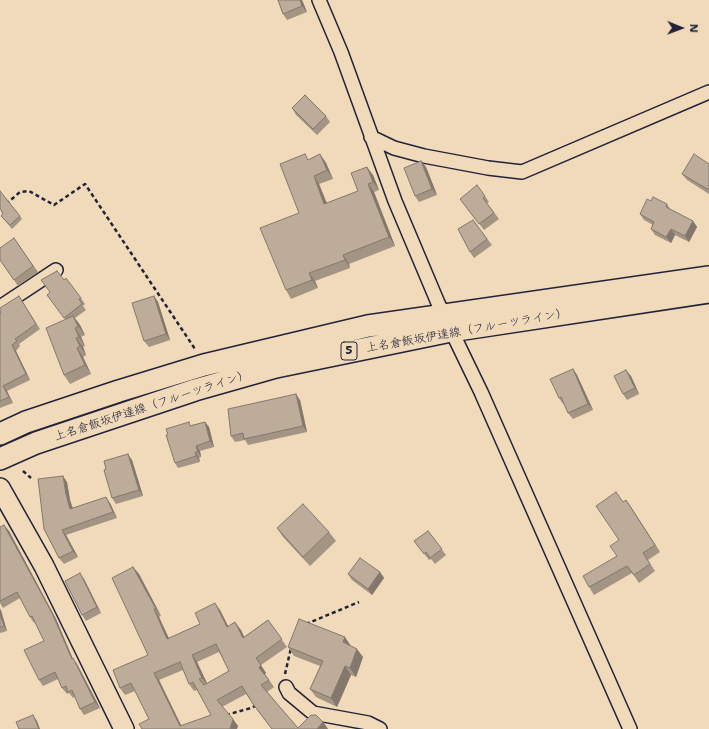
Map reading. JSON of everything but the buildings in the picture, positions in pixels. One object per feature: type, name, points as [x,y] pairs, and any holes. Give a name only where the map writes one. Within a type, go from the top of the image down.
[{"type":"main road","name":"上名倉飯坂伊達線（フルーツライン）","points":[[0,459],[36,443],[195,390],[261,371],[447,324],[709,277]]},
{"type":"main road","name":"上名倉飯坂伊達線（フルーツライン）","points":[[0,434],[26,422],[118,391],[204,365],[368,326],[447,324],[709,292]]},
{"type":"street","points":[[320,0],[341,52],[371,137],[447,324],[481,392],[630,729]]},
{"type":"street","points":[[371,137],[394,148],[424,156],[488,168],[522,172],[709,92]]},
{"type":"street","points":[[0,307],[56,270]]},
{"type":"street","points":[[0,488],[44,566],[124,729]]},
{"type":"street","points":[[286,687],[289,693],[313,713],[368,723],[380,729]]},
{"type":"path","points":[[5,205],[20,192],[30,191],[54,205],[85,184],[204,365]]},
{"type":"path","points":[[23,471],[31,478]]},
{"type":"path","points":[[302,626],[359,602]]},
{"type":"path","points":[[286,687],[284,670],[292,644]]},
{"type":"path","points":[[224,715],[251,708],[262,702]]}]
